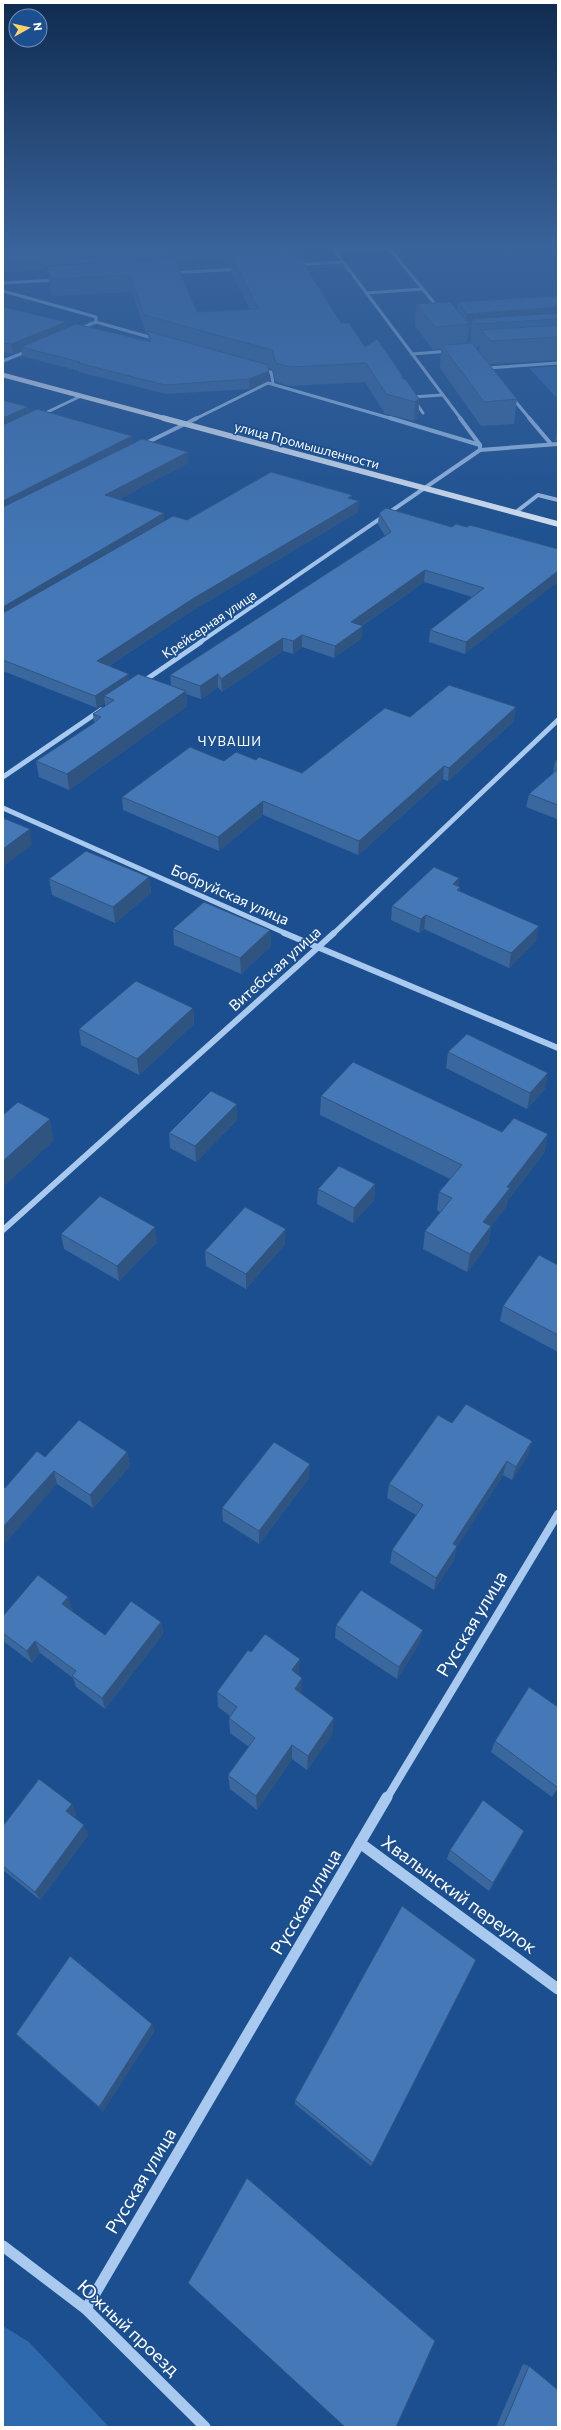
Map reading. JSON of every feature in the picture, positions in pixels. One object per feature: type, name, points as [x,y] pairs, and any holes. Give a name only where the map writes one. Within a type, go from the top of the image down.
[{"type":"main road","name":"улица Промышленности","points":[[3,375],[558,524]]},
{"type":"street","points":[[415,358],[480,448]]},
{"type":"street","points":[[482,362],[492,373]]},
{"type":"street","points":[[487,368],[558,363]]},
{"type":"street","points":[[256,368],[271,372],[273,383]]},
{"type":"street","points":[[135,448],[273,383],[480,448],[558,444]]},
{"type":"street","points":[[507,391],[551,444]]},
{"type":"street","points":[[408,396],[442,395]]},
{"type":"street","points":[[31,420],[81,396]]},
{"type":"street","points":[[412,397],[423,413]]},
{"type":"street","name":"Крейсерная улица","points":[[133,688],[426,489],[480,448]]},
{"type":"street","points":[[516,512],[538,495],[558,500]]},
{"type":"street","points":[[3,777],[107,706]]},
{"type":"street","name":"Витебская улица","points":[[3,1230],[318,948],[558,720]]},
{"type":"street","name":"Бобруйская улица","points":[[3,808],[318,948],[558,1048]]},
{"type":"street","name":"Русская улица","points":[[86,2309],[360,1843],[558,1514]]},
{"type":"street","name":"Хвалынский переулок","points":[[360,1843],[558,1989]]},
{"type":"street","name":"Южный проезд","points":[[3,2246],[86,2309],[205,2427]]},
{"type":"shaded area","points":[[558,366],[558,399],[529,368]]},
{"type":"shaded area","points":[[3,2326],[29,2342],[109,2427],[3,2427]]},
{"type":"building","points":[[66,358],[245,358],[268,365],[269,371],[249,379],[165,385],[78,363],[80,362]]},
{"type":"building","points":[[275,358],[390,358],[402,375],[402,378],[406,380],[419,399],[415,402],[386,394],[366,363],[291,367],[276,363]]},
{"type":"building","points":[[452,358],[484,358],[517,399],[484,402]]},
{"type":"building","points":[[3,400],[28,407],[3,418]]},
{"type":"building","points":[[37,409],[132,436],[3,501],[3,425]]},
{"type":"building","points":[[142,439],[188,452],[105,495],[164,513],[3,607],[3,507]]},
{"type":"building","points":[[271,472],[352,495],[348,498],[359,501],[194,598],[97,661],[129,674],[95,696],[3,660],[3,613],[173,516],[187,520]]},
{"type":"building","points":[[386,508],[452,527],[456,524],[467,527],[470,525],[558,549],[558,571],[466,642],[430,630],[484,588],[425,570],[351,622],[363,626],[335,646],[302,635],[293,641],[283,638],[221,679],[218,674],[200,686],[170,675],[391,532],[379,513]]},
{"type":"building","points":[[138,674],[186,691],[67,774],[36,761],[94,723],[101,717],[93,714],[114,700],[104,696]]},
{"type":"building","points":[[449,685],[516,707],[449,768],[444,766],[359,841],[263,801],[218,837],[122,797],[190,747],[224,761],[236,752],[256,760],[259,757],[302,773],[385,708],[410,717]]},
{"type":"building","points":[[558,769],[558,805],[529,794]]},
{"type":"building","points":[[3,818],[30,829],[3,849]]},
{"type":"building","points":[[86,851],[149,877],[113,907],[49,879]]},
{"type":"building","points":[[434,867],[459,878],[453,884],[460,887],[457,890],[539,926],[511,953],[426,915],[421,919],[392,906]]},
{"type":"building","points":[[204,902],[270,930],[240,958],[173,929]]},
{"type":"building","points":[[136,981],[193,1008],[137,1059],[79,1029]]},
{"type":"building","points":[[467,1034],[548,1073],[530,1093],[448,1052]]},
{"type":"building","points":[[353,1062],[502,1132],[514,1118],[548,1134],[507,1187],[510,1188],[483,1222],[491,1226],[470,1254],[425,1231],[452,1198],[439,1192],[462,1165],[321,1096]]},
{"type":"building","points":[[211,1091],[237,1104],[195,1146],[169,1133]]},
{"type":"building","points":[[18,1102],[50,1119],[3,1161],[3,1115]]},
{"type":"building","points":[[339,1166],[375,1184],[354,1208],[318,1189]]},
{"type":"building","points":[[100,1196],[155,1227],[117,1266],[61,1234]]},
{"type":"building","points":[[245,1207],[286,1229],[246,1274],[205,1251]]},
{"type":"building","points":[[539,1255],[558,1265],[558,1335],[503,1306]]},
{"type":"building","points":[[466,1404],[532,1441],[516,1467],[507,1461],[453,1544],[457,1546],[436,1578],[392,1550],[423,1505],[389,1484],[438,1415],[452,1423]]},
{"type":"building","points":[[79,1420],[127,1452],[90,1495],[54,1471],[3,1527],[3,1487],[5,1488],[37,1451],[45,1457]]},
{"type":"building","points":[[274,1442],[310,1464],[259,1531],[222,1508]]},
{"type":"building","points":[[38,1575],[68,1597],[62,1604],[105,1635],[131,1601],[161,1622],[102,1698],[72,1676],[76,1671],[35,1641],[27,1651],[3,1633],[3,1616]]},
{"type":"building","points":[[361,1590],[423,1630],[399,1667],[336,1625]]},
{"type":"building","points":[[265,1634],[300,1659],[292,1670],[302,1678],[295,1689],[334,1718],[308,1756],[292,1745],[256,1796],[228,1775],[255,1738],[229,1718],[237,1707],[217,1692],[248,1650],[251,1652]]},
{"type":"building","points":[[529,1687],[558,1707],[557,1787],[495,1741]]},
{"type":"building","points":[[39,1779],[72,1804],[66,1811],[84,1825],[35,1892],[3,1866],[3,1826]]},
{"type":"building","points":[[483,1800],[524,1831],[493,1883],[450,1850]]},
{"type":"building","points":[[402,1906],[476,1960],[373,2163],[295,2100]]},
{"type":"building","points":[[70,1956],[152,2024],[99,2107],[16,2034]]},
{"type":"building","points":[[247,2178],[435,2341],[396,2427],[345,2427],[188,2283]]},
{"type":"building","points":[[529,2366],[558,2390],[558,2427],[503,2427]]},
{"type":"district","name":"ЧУВАШИ","points":[[230,741]]}]
